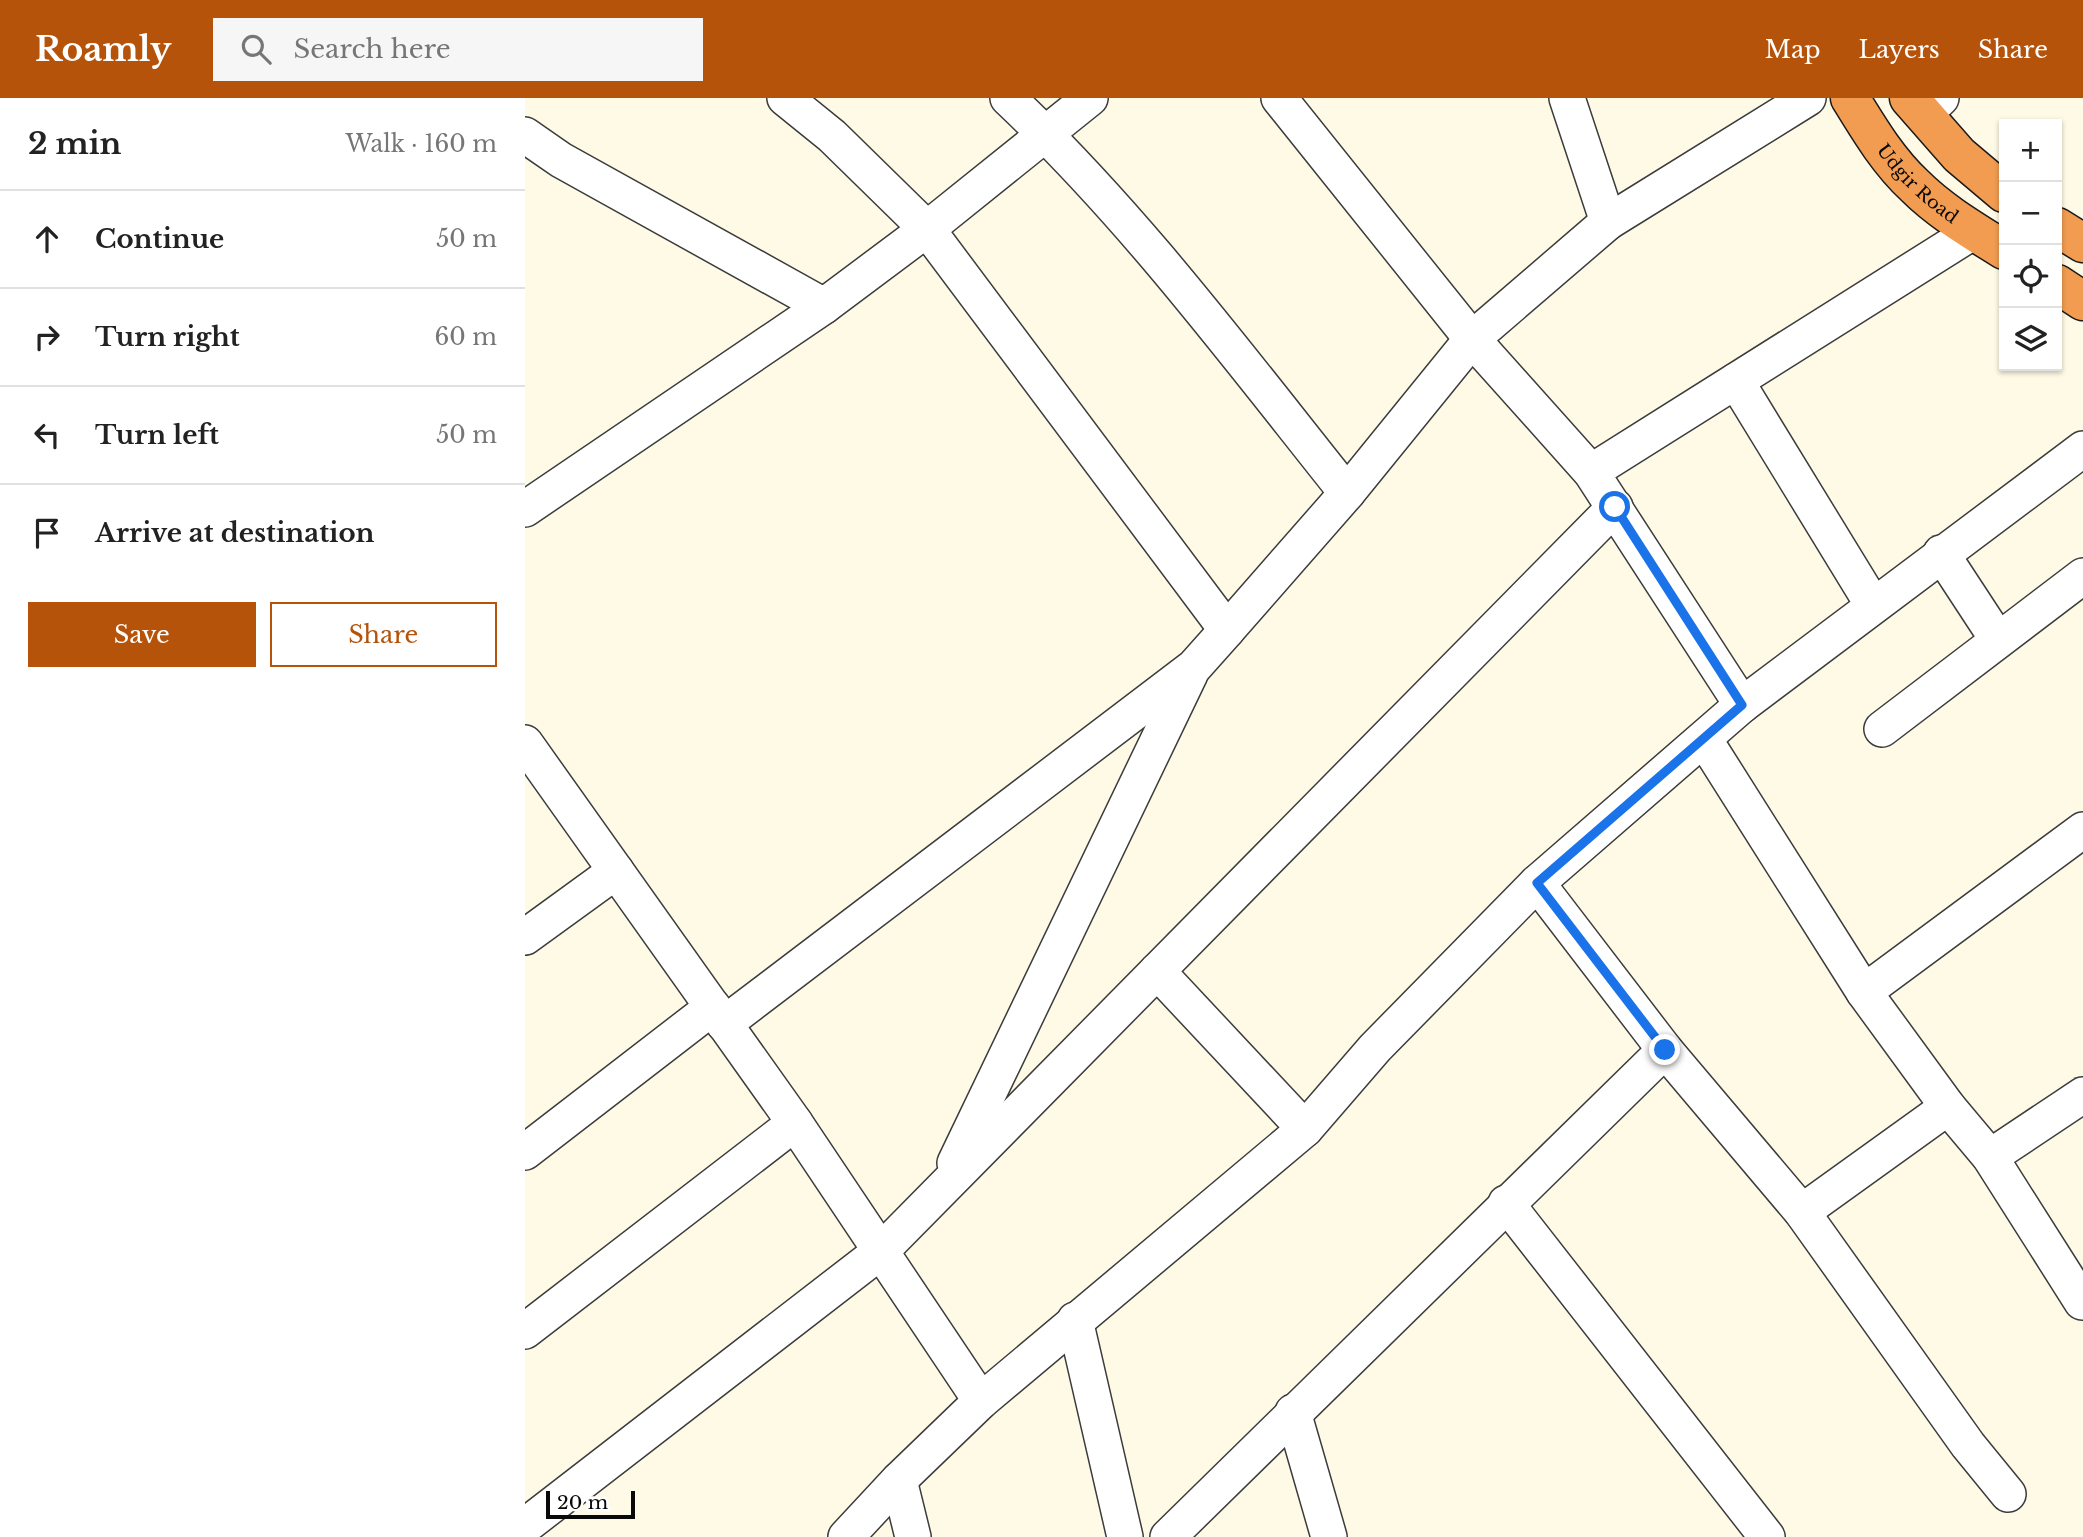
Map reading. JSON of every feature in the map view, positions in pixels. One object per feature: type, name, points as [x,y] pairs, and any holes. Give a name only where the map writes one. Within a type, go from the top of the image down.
[{"type":"highway","name":"Udgir Road","points":[[1850,98],[1876,141],[1915,187],[1989,241]]},
{"type":"highway","points":[[1925,104],[1959,155],[1999,189]]},
{"type":"highway","points":[[2062,287],[2083,301]]},
{"type":"street","points":[[785,98],[832,136],[927,229],[1227,630]]},
{"type":"street","points":[[1008,98],[1045,133],[1152,249],[1347,493]]},
{"type":"street","points":[[525,509],[824,306],[927,229],[1090,98]]},
{"type":"street","points":[[1279,98],[1472,339],[1591,472],[1742,705]]},
{"type":"street","points":[[1567,98],[1608,222]]},
{"type":"street","points":[[525,1152],[718,1015],[1194,667],[1347,493],[1472,339],[1608,222],[1808,98]]},
{"type":"street","points":[[525,135],[561,160],[824,306]]},
{"type":"street","points":[[1591,472],[1736,381],[1989,241]]},
{"type":"street","points":[[1736,381],[1873,605]]},
{"type":"street","points":[[846,1537],[899,1480],[981,1401],[1305,1129],[1375,1048],[1537,883],[1742,705],[2083,449]]},
{"type":"street","points":[[525,1526],[881,1251],[1615,507]]},
{"type":"street","points":[[1941,553],[1998,640]]},
{"type":"street","points":[[1882,729],[2083,576]]},
{"type":"street","points":[[943,1188],[1194,667]]},
{"type":"street","points":[[1704,739],[1864,992],[1948,1107],[1990,1157],[2083,1303]]},
{"type":"street","points":[[525,743],[795,1123],[981,1401]]},
{"type":"street","points":[[1864,992],[2083,830]]},
{"type":"street","points":[[525,937],[616,871]]},
{"type":"street","points":[[1537,883],[1665,1050],[1802,1213],[1968,1445],[2008,1494]]},
{"type":"street","points":[[1157,971],[1305,1129]]},
{"type":"street","points":[[1168,1537],[1665,1050]]},
{"type":"street","points":[[1990,1157],[2083,1095]]},
{"type":"street","points":[[1802,1213],[1948,1107]]},
{"type":"street","points":[[525,1331],[795,1123]]},
{"type":"street","points":[[1506,1203],[1767,1537]]},
{"type":"street","points":[[1075,1320],[1125,1537]]},
{"type":"street","points":[[1293,1412],[1329,1537]]},
{"type":"street","points":[[899,1480],[913,1537]]},
{"type":"route","points":[[1615,507],[1742,705],[1537,883],[1665,1050]]}]
